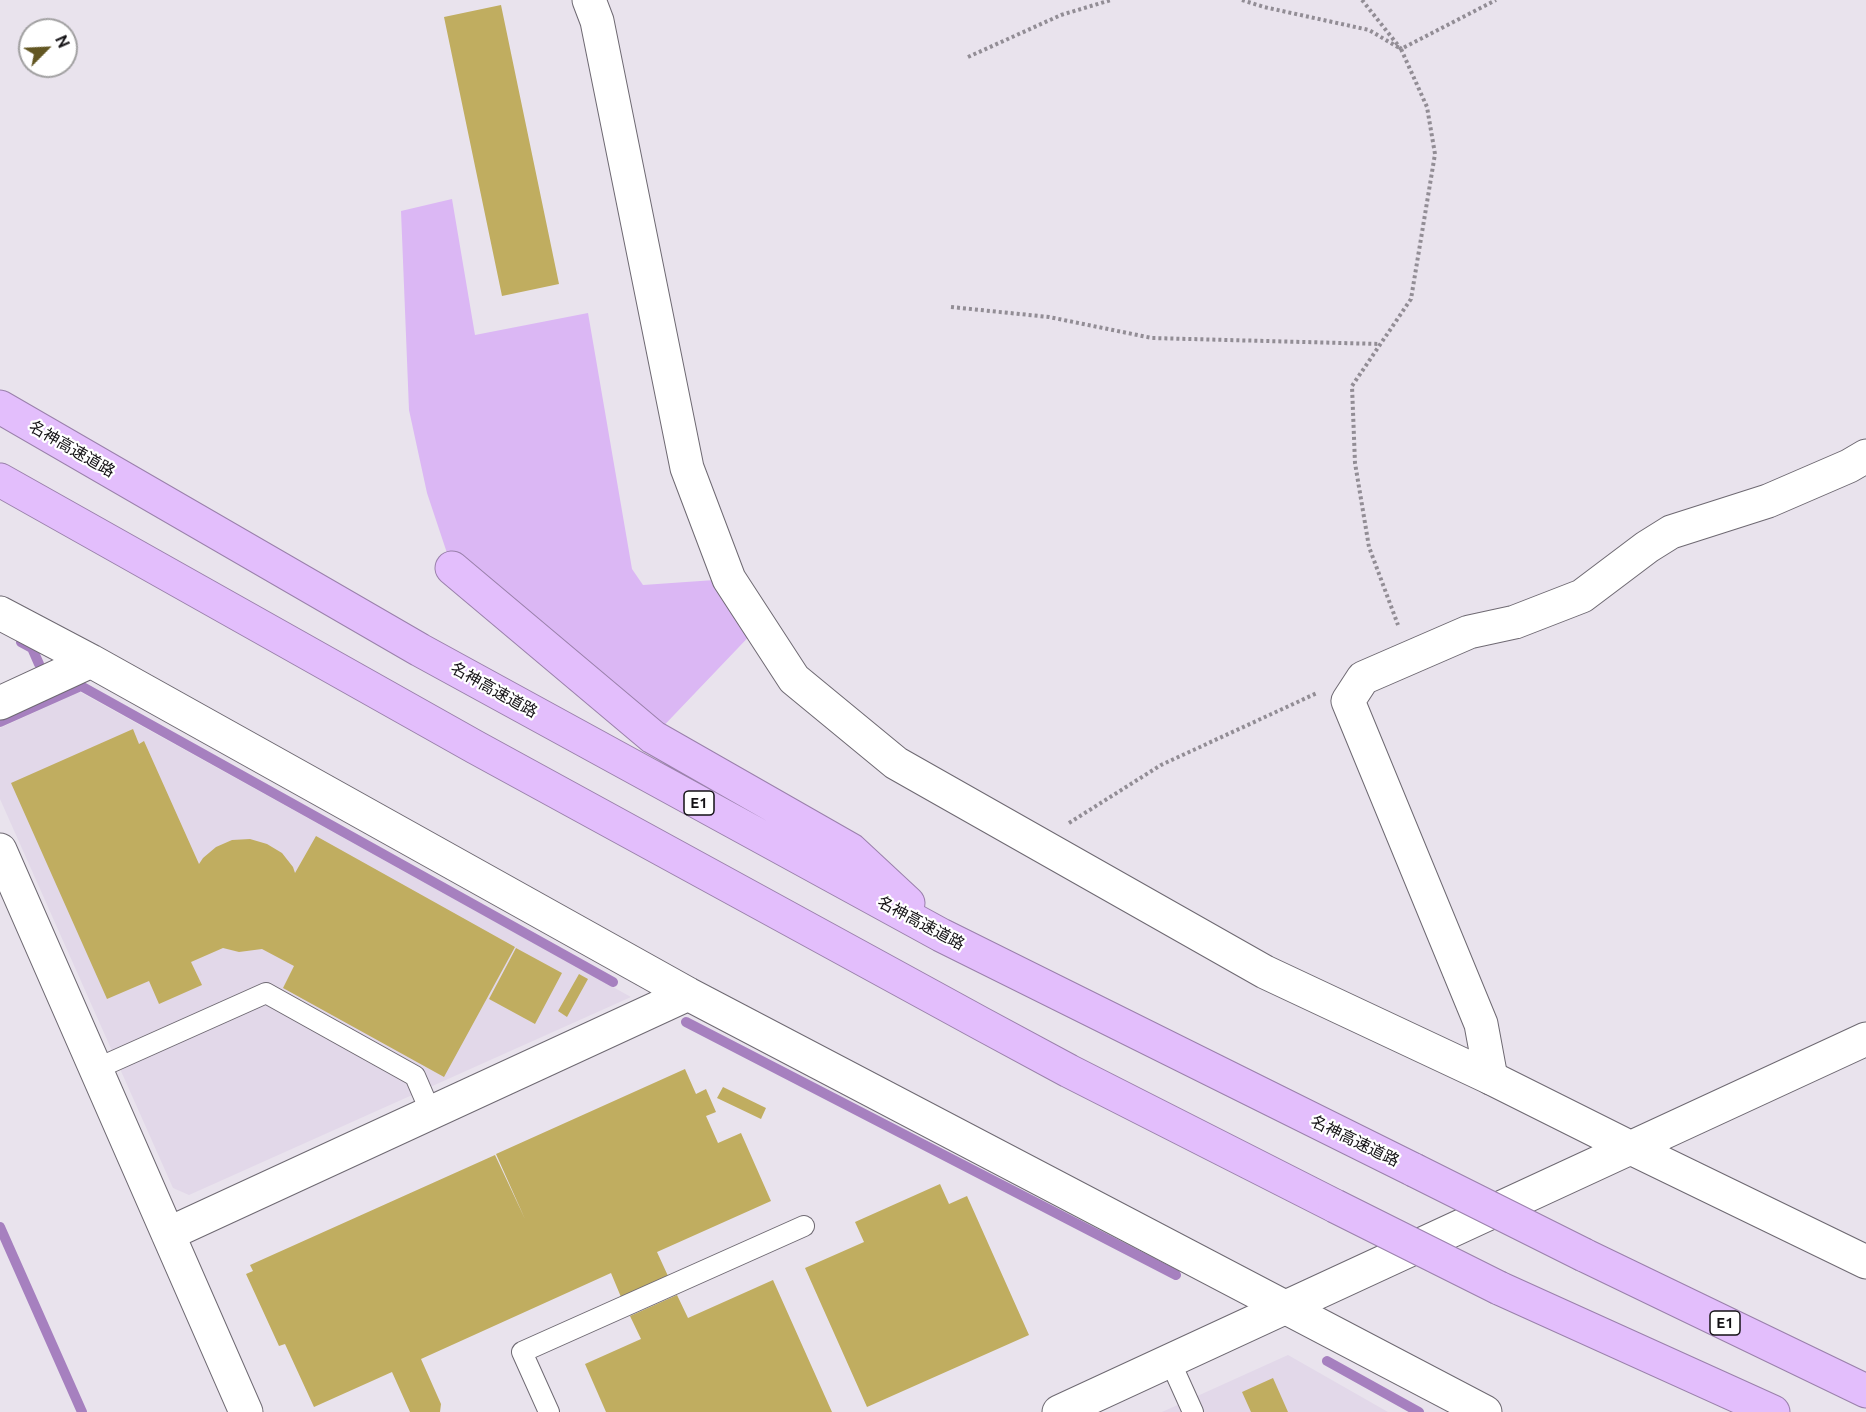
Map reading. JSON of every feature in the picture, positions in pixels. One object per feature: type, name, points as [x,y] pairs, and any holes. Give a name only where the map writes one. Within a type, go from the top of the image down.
[{"type":"highway","name":"名神高速道路","points":[[0,407],[420,650],[941,934],[1584,1255],[1866,1391]]},
{"type":"highway","points":[[0,480],[475,747],[1069,1071],[1499,1288],[1773,1412]]},
{"type":"highway","points":[[452,568],[653,737],[851,850],[941,934]]},
{"type":"street","points":[[589,0],[597,21],[687,468],[729,579],[794,679],[896,763],[1265,972],[1491,1078],[1866,1262]]},
{"type":"street","points":[[1491,1078],[1481,1024],[1348,701],[1363,678],[1469,632],[1515,622],[1582,596],[1647,546],[1671,532],[1768,501],[1849,466],[1866,456]]},
{"type":"street","points":[[0,613],[91,661],[688,994],[1485,1412]]},
{"type":"street","points":[[0,703],[91,661]]},
{"type":"street","points":[[0,850],[246,1412]]},
{"type":"street","points":[[168,1234],[688,994]]},
{"type":"street","points":[[1059,1412],[1866,1039]]},
{"type":"lane","points":[[96,1069],[266,993],[415,1076],[431,1113]]},
{"type":"lane","points":[[549,1412],[522,1352],[804,1226]]},
{"type":"lane","points":[[1170,1361],[1193,1412]]},
{"type":"path","points":[[968,57],[1061,15],[1111,0]]},
{"type":"path","points":[[1242,0],[1369,30],[1401,49]]},
{"type":"path","points":[[1362,0],[1401,49],[1427,107],[1435,154],[1411,299],[1352,386],[1355,463],[1369,548],[1397,624],[1419,655]]},
{"type":"path","points":[[1401,49],[1496,0]]},
{"type":"path","points":[[951,307],[1049,317],[1152,338],[1381,344]]},
{"type":"path","points":[[1038,843],[1161,765],[1339,682],[1363,678]]},
{"type":"shaded area","points":[[452,199],[475,335],[588,313],[632,569],[643,585],[729,579],[759,626],[653,737],[452,568],[427,493],[409,410],[401,211]]},
{"type":"shaded area","points":[[80,692],[631,997],[189,1195],[173,1188],[0,799],[0,728]]},
{"type":"shaded area","points":[[1288,1355],[1388,1412],[1162,1412]]},
{"type":"building","points":[[501,5],[559,284],[502,296],[444,17]]},
{"type":"building","points":[[133,729],[139,744],[144,741],[199,864],[216,847],[232,840],[250,839],[267,844],[282,853],[295,873],[316,836],[515,947],[444,1077],[283,988],[294,966],[262,949],[239,952],[223,948],[191,962],[202,985],[159,1004],[149,981],[107,999],[11,783]]},
{"type":"building","points":[[516,948],[562,973],[535,1024],[489,999]]},
{"type":"building","points":[[579,974],[588,979],[567,1017],[558,1011]]},
{"type":"building","points":[[685,1069],[696,1094],[706,1089],[716,1112],[706,1116],[718,1143],[741,1133],[771,1201],[657,1252],[668,1276],[621,1297],[611,1273],[421,1359],[441,1404],[440,1412],[410,1412],[392,1372],[314,1407],[285,1344],[279,1346],[246,1274],[253,1271],[250,1265],[495,1155],[525,1219],[496,1154]]},
{"type":"building","points":[[723,1087],[766,1108],[761,1119],[717,1098]]},
{"type":"building","points":[[940,1184],[949,1204],[967,1196],[1029,1335],[867,1407],[805,1268],[864,1242],[855,1222]]},
{"type":"building","points":[[773,1280],[832,1412],[606,1412],[585,1364],[641,1339],[630,1316],[677,1295],[688,1318]]},
{"type":"building","points":[[1273,1378],[1288,1412],[1251,1412],[1242,1392]]},
{"type":"waterway","points":[[21,642],[32,648],[39,664]]},
{"type":"waterway","points":[[0,722],[81,686],[613,982]]},
{"type":"waterway","points":[[686,1022],[1176,1275]]},
{"type":"waterway","points":[[0,1227],[82,1412]]},
{"type":"waterway","points":[[1327,1361],[1419,1412]]}]
